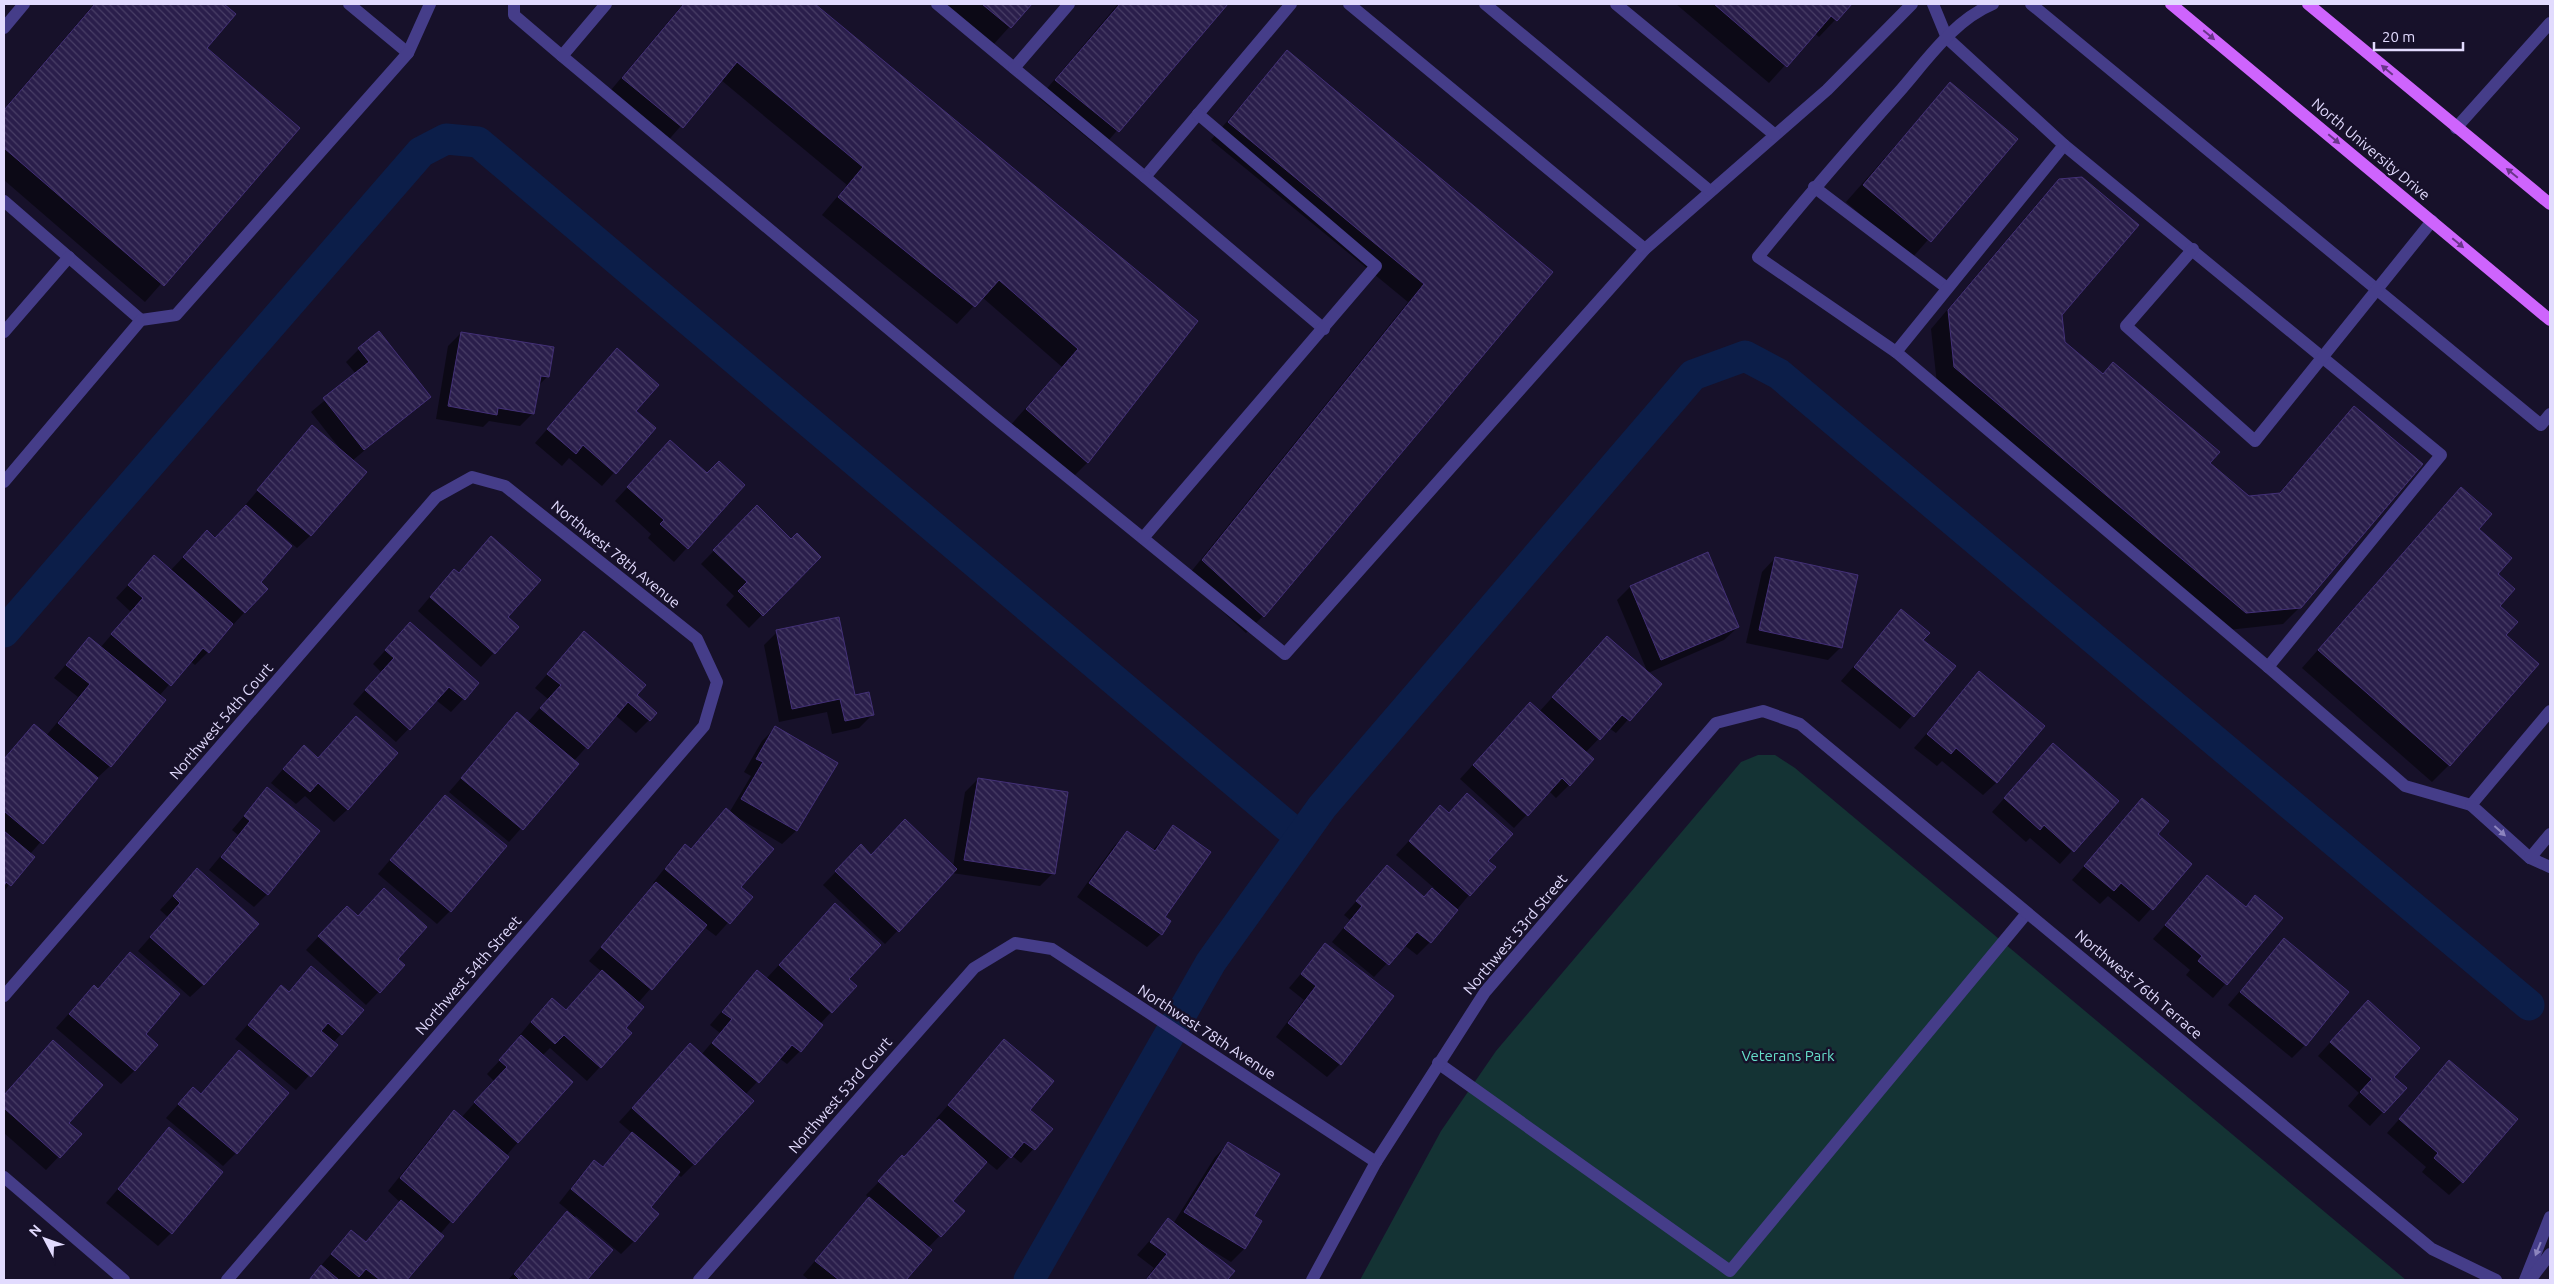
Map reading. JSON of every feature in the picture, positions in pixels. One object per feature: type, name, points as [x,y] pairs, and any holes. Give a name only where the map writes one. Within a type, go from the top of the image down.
[{"type":"main road","name":"North University Drive","points":[[2172,4],[2550,320]]},
{"type":"main road","points":[[2308,4],[2550,204]]},
{"type":"street","points":[[4,28],[24,4]]},
{"type":"street","points":[[349,4],[408,53]]},
{"type":"street","points":[[4,482],[141,320],[176,315],[408,53],[430,4]]},
{"type":"street","points":[[514,4],[514,16],[1285,654],[1645,249],[1827,90],[1912,4]]},
{"type":"street","points":[[562,56],[606,4]]},
{"type":"street","points":[[937,4],[1324,329]]},
{"type":"street","points":[[1014,68],[1069,4]]},
{"type":"street","points":[[1145,177],[1291,4]]},
{"type":"street","points":[[1348,4],[1645,249]]},
{"type":"street","points":[[1485,4],[1710,191]]},
{"type":"street","points":[[1616,4],[1776,135]]},
{"type":"street","points":[[1933,4],[1947,38],[2064,145],[2324,356],[2441,455],[2268,667]]},
{"type":"street","points":[[1993,4],[1974,12],[1947,38],[1814,187],[1758,257],[1896,352],[2268,667],[2405,786],[2471,805],[2530,858],[2550,867]]},
{"type":"street","points":[[2030,4],[2546,429],[2550,414]]},
{"type":"street","points":[[2456,128],[2550,23]]},
{"type":"street","points":[[1143,538],[1376,266],[1198,114]]},
{"type":"street","points":[[1896,352],[2064,145]]},
{"type":"street","points":[[1814,187],[1947,288]]},
{"type":"street","points":[[4,201],[141,320]]},
{"type":"street","points":[[2193,250],[2126,326],[2255,440],[2324,356],[2375,288],[2432,221]]},
{"type":"street","points":[[4,332],[68,257]]},
{"type":"street","name":"Northwest 78th Avenue","points":[[472,477],[505,486],[697,639],[717,682]]},
{"type":"street","name":"Northwest 54th Court","points":[[4,996],[436,497],[472,477]]},
{"type":"street","name":"Northwest 54th Street","points":[[226,1280],[704,726],[717,682]]},
{"type":"street","points":[[2471,805],[2550,710]]},
{"type":"street","name":"Northwest 76th Terrace","points":[[1763,711],[1800,724],[2432,1249],[2496,1280]]},
{"type":"street","name":"Northwest 53rd Street","points":[[1312,1280],[1376,1162],[1485,992],[1716,723],[1763,711]]},
{"type":"street","points":[[2530,858],[2550,834]]},
{"type":"street","points":[[1438,1064],[1730,1272],[2027,912]]},
{"type":"street","name":"Northwest 78th Avenue","points":[[1015,943],[1052,949],[1376,1162]]},
{"type":"street","name":"Northwest 53rd Court","points":[[699,1280],[974,968],[1015,943]]},
{"type":"street","points":[[4,1178],[124,1280]]},
{"type":"street","points":[[2525,1280],[2550,1217]]},
{"type":"street","points":[[2530,1280],[2550,1254]]},
{"type":"green space","name":"Veterans Park","points":[[1758,755],[1775,755],[1795,768],[2406,1280],[1360,1280],[1441,1131],[1496,1051],[1741,762]]},
{"type":"building","points":[[95,4],[224,4],[236,14],[207,48],[300,128],[164,286],[4,148],[4,110]]},
{"type":"building","points":[[684,4],[815,4],[1198,321],[1088,463],[1026,409],[1078,349],[999,280],[975,307],[838,197],[863,167],[737,62],[683,128],[622,78]]},
{"type":"building","points":[[982,4],[1032,4],[1011,28]]},
{"type":"building","points":[[1120,4],[1228,4],[1119,132],[1055,80]]},
{"type":"building","points":[[1714,4],[1852,4],[1837,21],[1831,16],[1787,67]]},
{"type":"building","points":[[1287,50],[1553,272],[1264,617],[1202,560],[1424,284],[1228,122]]},
{"type":"building","points":[[1950,82],[2018,139],[1931,242],[1863,185]]},
{"type":"building","points":[[2082,177],[2139,225],[2062,315],[2065,342],[2103,374],[2113,362],[2220,452],[2210,463],[2249,496],[2280,493],[2354,406],[2423,464],[2301,608],[2246,613],[1954,367],[1948,310],[2059,179]]},
{"type":"building","points":[[379,331],[431,397],[364,450],[323,398],[369,362],[358,348]]},
{"type":"building","points":[[461,332],[554,347],[549,377],[541,376],[534,414],[498,408],[497,415],[448,406]]},
{"type":"building","points":[[617,348],[659,385],[636,411],[656,428],[616,474],[583,445],[576,454],[547,429]]},
{"type":"building","points":[[312,425],[367,472],[311,536],[257,490]]},
{"type":"building","points":[[670,440],[707,473],[719,461],[745,485],[688,549],[660,524],[664,520],[627,487]]},
{"type":"building","points":[[2461,487],[2492,514],[2479,529],[2512,558],[2498,574],[2515,589],[2500,606],[2518,622],[2506,635],[2539,664],[2450,766],[2318,650]]},
{"type":"building","points":[[246,505],[292,546],[261,582],[268,589],[245,613],[183,557],[207,530],[215,538]]},
{"type":"building","points":[[757,505],[791,539],[797,533],[821,557],[763,616],[738,591],[747,582],[713,550]]},
{"type":"building","points":[[491,536],[541,580],[508,617],[519,627],[495,654],[430,597],[454,569],[459,573]]},
{"type":"building","points":[[1708,552],[1739,627],[1661,660],[1630,586]]},
{"type":"building","points":[[154,555],[233,624],[209,653],[203,648],[171,686],[111,634],[143,598],[128,585]]},
{"type":"building","points":[[1775,557],[1858,575],[1842,648],[1759,630]]},
{"type":"building","points":[[1901,609],[1930,633],[1923,640],[1956,666],[1914,717],[1854,667]]},
{"type":"building","points":[[839,617],[855,695],[869,692],[874,715],[845,721],[840,699],[792,709],[776,630]]},
{"type":"building","points":[[410,622],[479,683],[465,700],[449,687],[410,730],[365,690],[394,658],[385,650]]},
{"type":"building","points":[[584,631],[646,685],[637,695],[657,713],[650,721],[628,702],[588,749],[540,708],[561,685],[547,674]]},
{"type":"building","points":[[1607,636],[1662,684],[1630,721],[1622,715],[1600,740],[1552,697]]},
{"type":"building","points":[[89,637],[166,700],[111,767],[58,723],[90,684],[66,665]]},
{"type":"building","points":[[1979,671],[2045,726],[1997,783],[1956,748],[1951,754],[1927,734]]},
{"type":"building","points":[[1530,702],[1594,759],[1570,786],[1562,778],[1528,816],[1473,765]]},
{"type":"building","points":[[517,712],[579,764],[523,830],[461,778]]},
{"type":"building","points":[[356,716],[398,753],[348,810],[318,783],[310,792],[283,769],[304,745],[318,758]]},
{"type":"building","points":[[34,724],[98,778],[43,844],[4,811],[4,759]]},
{"type":"building","points":[[775,726],[838,763],[797,831],[741,799],[763,762],[756,759]]},
{"type":"building","points":[[2053,743],[2119,801],[2074,852],[2044,825],[2040,830],[2004,798]]},
{"type":"building","points":[[978,778],[1068,792],[1055,874],[964,860]]},
{"type":"building","points":[[267,787],[320,831],[268,895],[221,857],[250,821],[244,816]]},
{"type":"building","points":[[1467,793],[1513,834],[1488,861],[1496,867],[1470,896],[1409,841],[1440,805],[1449,813]]},
{"type":"building","points":[[445,795],[507,846],[451,912],[390,860]]},
{"type":"building","points":[[2142,798],[2169,821],[2158,834],[2192,864],[2153,910],[2121,883],[2114,891],[2084,866]]},
{"type":"building","points":[[726,808],[774,849],[741,887],[753,897],[730,924],[665,869],[685,844],[691,849]]},
{"type":"building","points":[[905,819],[957,869],[899,932],[835,871],[861,844],[871,855]]},
{"type":"building","points":[[1173,825],[1211,852],[1165,917],[1171,921],[1162,935],[1089,883],[1127,831],[1155,851]]},
{"type":"building","points":[[4,831],[35,857],[11,886],[6,882],[4,886]]},
{"type":"building","points":[[1387,865],[1424,897],[1432,888],[1458,910],[1431,943],[1417,932],[1389,965],[1344,928],[1362,906],[1356,901]]},
{"type":"building","points":[[197,868],[259,924],[204,985],[150,937],[180,903],[173,896]]},
{"type":"building","points":[[2207,875],[2246,907],[2255,895],[2283,918],[2227,985],[2198,961],[2202,956],[2165,925]]},
{"type":"building","points":[[656,882],[707,925],[652,990],[601,947]]},
{"type":"building","points":[[384,888],[427,927],[398,959],[405,965],[380,993],[318,936],[347,906],[358,916]]},
{"type":"building","points":[[835,903],[881,945],[849,979],[857,986],[832,1013],[779,965]]},
{"type":"building","points":[[2284,938],[2349,992],[2306,1046],[2240,992]]},
{"type":"building","points":[[1325,943],[1394,996],[1341,1065],[1288,1023],[1316,986],[1301,974]]},
{"type":"building","points":[[130,952],[180,994],[146,1034],[158,1045],[135,1071],[69,1014],[94,985],[98,989]]},
{"type":"building","points":[[311,966],[364,1010],[342,1035],[328,1023],[321,1031],[338,1045],[311,1077],[248,1025],[281,985],[289,992]]},
{"type":"building","points":[[602,970],[644,1007],[626,1028],[632,1033],[601,1068],[564,1035],[555,1044],[531,1022],[552,998],[566,1010]]},
{"type":"building","points":[[757,970],[823,1025],[801,1052],[792,1045],[759,1083],[712,1043],[732,1019],[722,1012]]},
{"type":"building","points":[[2368,1000],[2420,1048],[2394,1077],[2407,1088],[2384,1113],[2360,1092],[2372,1079],[2330,1042]]},
{"type":"building","points":[[521,1035],[573,1082],[518,1143],[474,1102],[507,1067],[499,1060]]},
{"type":"building","points":[[1004,1039],[1054,1081],[1030,1110],[1053,1129],[1035,1150],[1024,1142],[1011,1158],[948,1105]]},
{"type":"building","points":[[53,1040],[103,1085],[69,1123],[82,1134],[60,1158],[4,1108],[4,1095]]},
{"type":"building","points":[[690,1043],[754,1101],[695,1165],[632,1108]]},
{"type":"building","points":[[239,1050],[289,1093],[237,1154],[178,1104],[193,1087],[201,1094]]},
{"type":"building","points":[[2449,1060],[2518,1119],[2463,1183],[2434,1158],[2438,1153],[2399,1119]]},
{"type":"building","points":[[454,1110],[509,1157],[453,1223],[400,1178]]},
{"type":"building","points":[[939,1119],[987,1162],[953,1201],[965,1211],[941,1237],[878,1181],[902,1155],[904,1157]]},
{"type":"building","points":[[169,1127],[223,1172],[172,1234],[118,1189]]},
{"type":"building","points":[[632,1132],[680,1172],[651,1207],[659,1214],[635,1242],[571,1189],[594,1160],[603,1167]]},
{"type":"building","points":[[1228,1142],[1280,1174],[1254,1216],[1262,1221],[1245,1249],[1184,1212]]},
{"type":"building","points":[[869,1197],[932,1250],[906,1280],[839,1280],[815,1261]]},
{"type":"building","points":[[401,1200],[444,1236],[407,1280],[380,1280],[366,1269],[359,1277],[331,1254],[351,1230],[366,1242]]},
{"type":"building","points":[[567,1211],[613,1250],[587,1280],[520,1280],[514,1274]]},
{"type":"building","points":[[1168,1218],[1235,1271],[1227,1280],[1146,1280],[1167,1254],[1150,1242]]},
{"type":"building","points":[[321,1265],[339,1280],[309,1280]]},
{"type":"waterway","points":[[4,632],[421,152],[446,139],[478,142],[1300,837]]},
{"type":"waterway","points":[[1029,1280],[1211,962],[1322,807],[1693,375],[1745,356],[1779,374],[2529,1005]]}]
